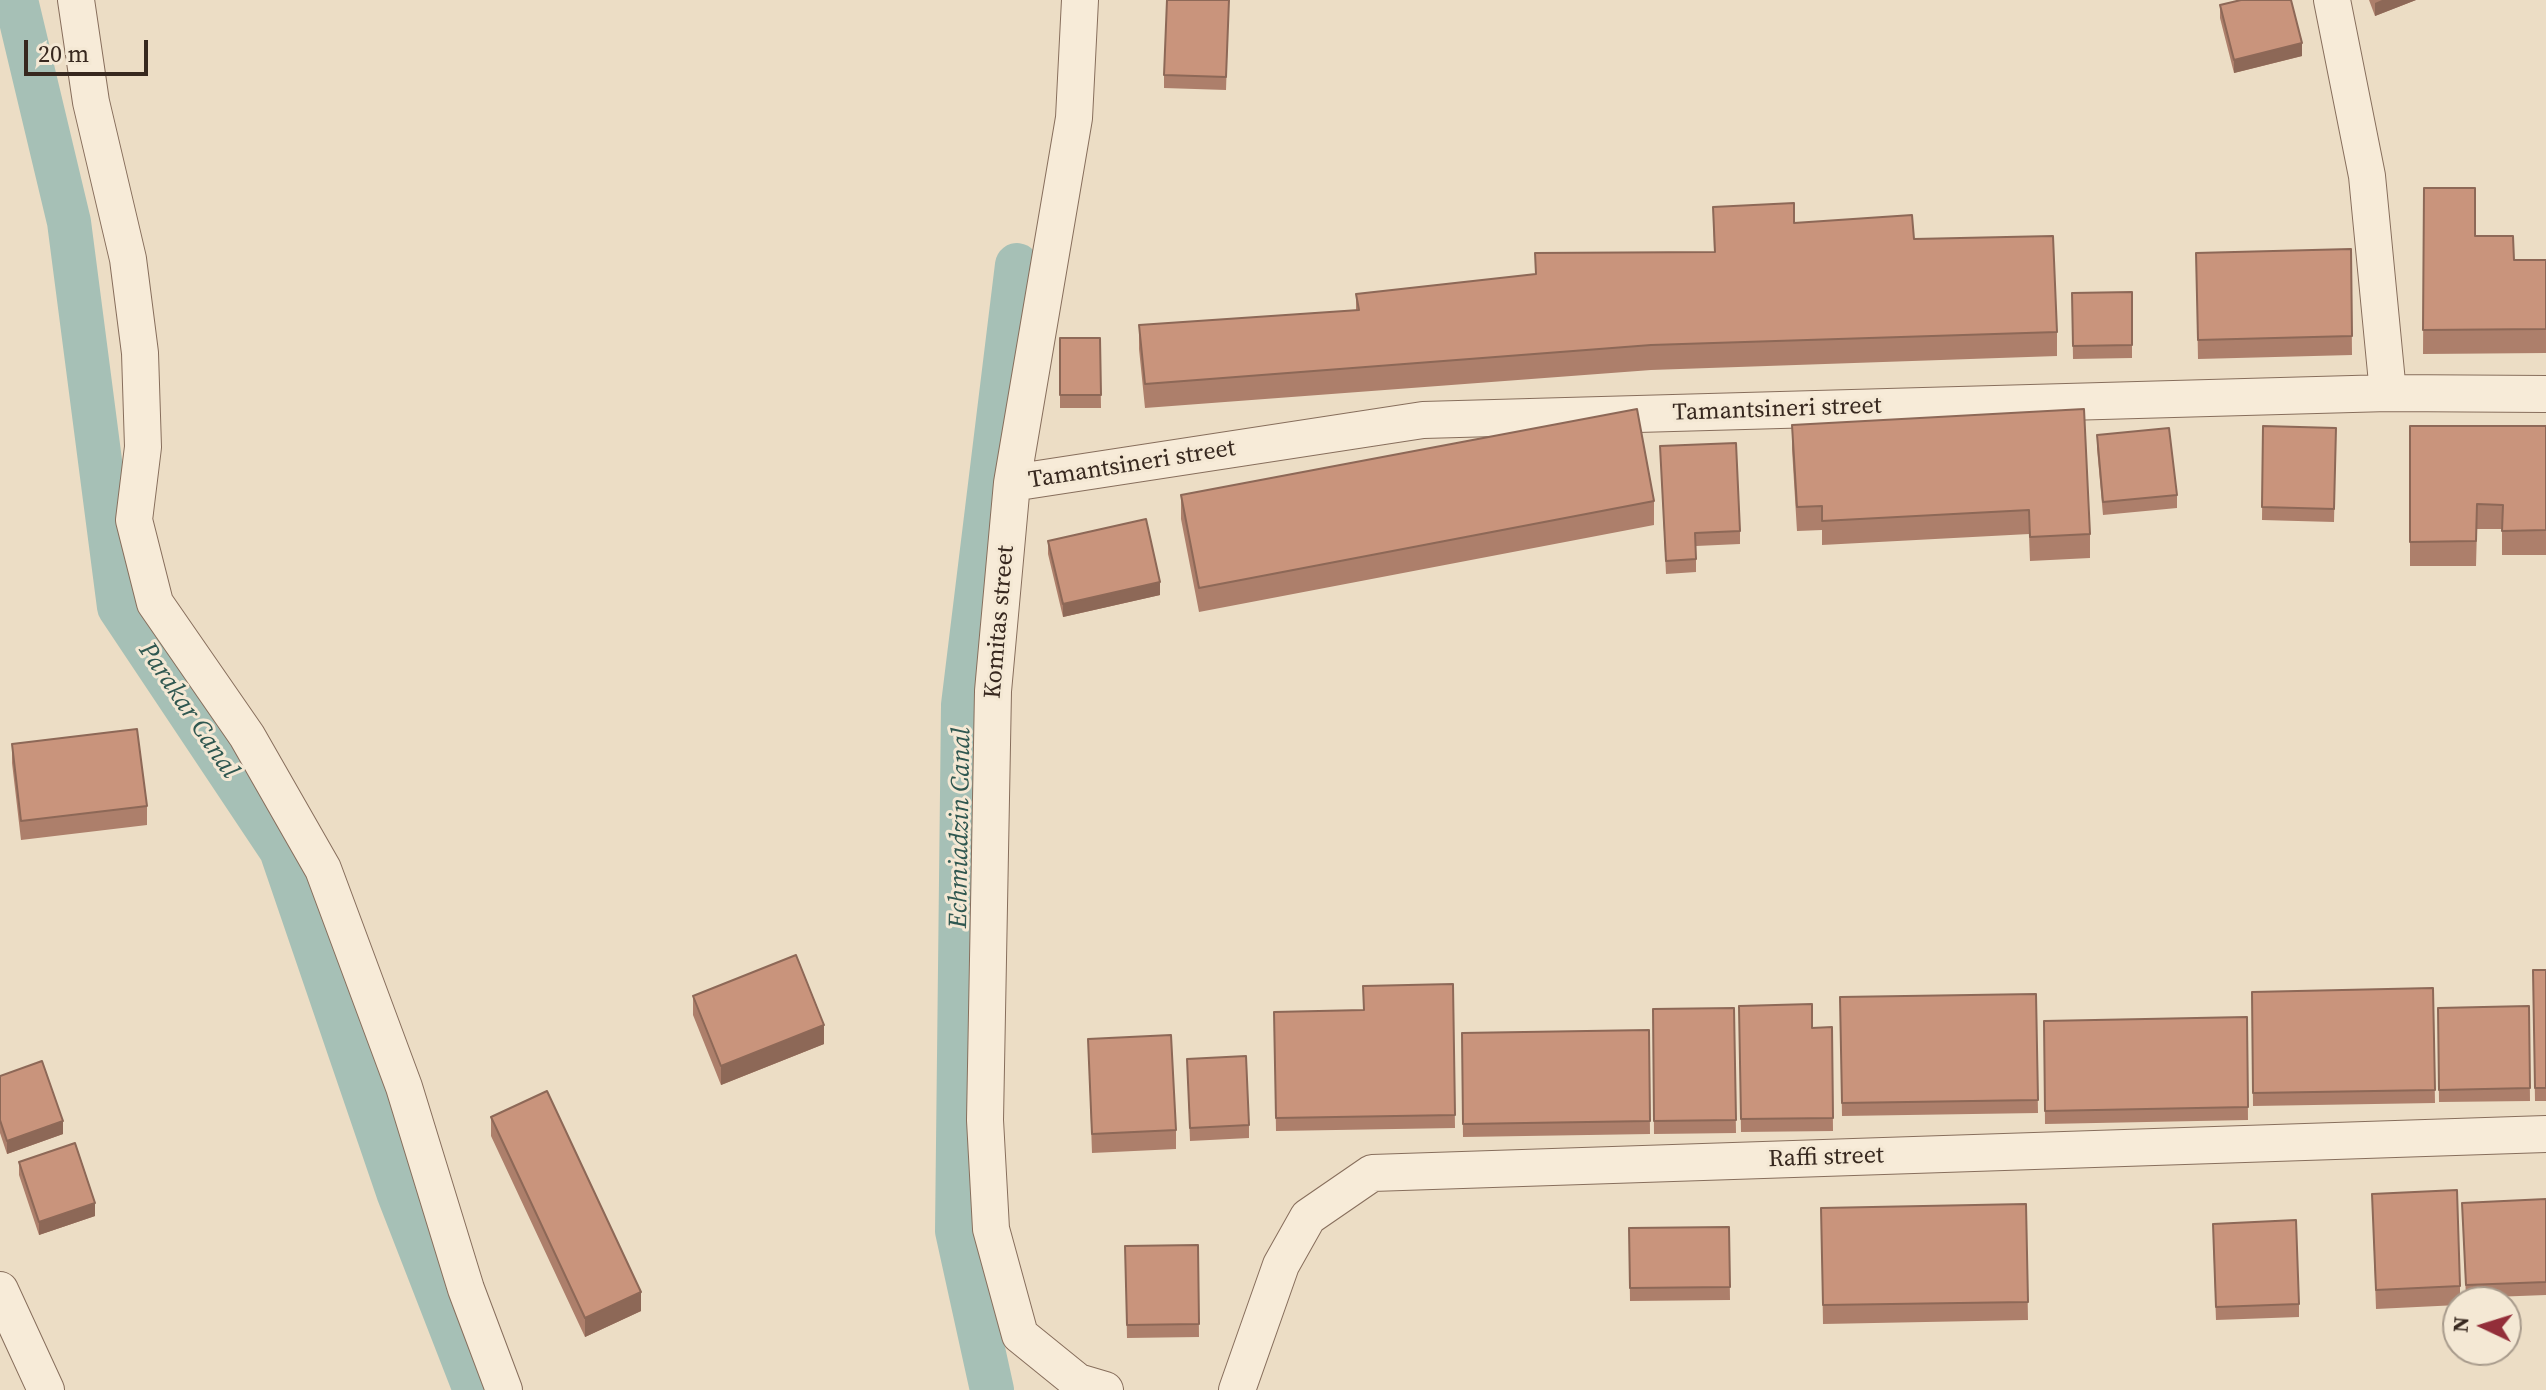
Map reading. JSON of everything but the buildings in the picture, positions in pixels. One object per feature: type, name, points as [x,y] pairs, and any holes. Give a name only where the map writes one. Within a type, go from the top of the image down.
[{"type":"street","points":[[76,0],[91,102],[128,259],[140,353],[143,447],[134,520],[155,603],[247,736],[323,869],[404,1087],[466,1289],[504,1390]]},
{"type":"street","name":"Komitas street","points":[[1080,0],[1074,118],[1012,483],[993,691],[985,1120],[991,1229],[1020,1335],[1078,1382],[1105,1390]]},
{"type":"street","points":[[2332,0],[2367,176],[2388,393]]},
{"type":"street","name":"Tamantsineri street","points":[[1012,483],[1423,420],[2388,393],[2546,394]]},
{"type":"street","name":"Raffi street","points":[[1237,1390],[1281,1265],[1308,1217],[1372,1173],[2546,1134]]},
{"type":"street","points":[[0,1290],[46,1390]]},
{"type":"waterway","name":"Parakar Canal","points":[[16,0],[69,222],[119,607],[281,850],[398,1192],[475,1390]]},
{"type":"waterway","name":"Echmiadzin Canal","points":[[992,1390],[957,1231],[963,705],[1017,265]]}]
